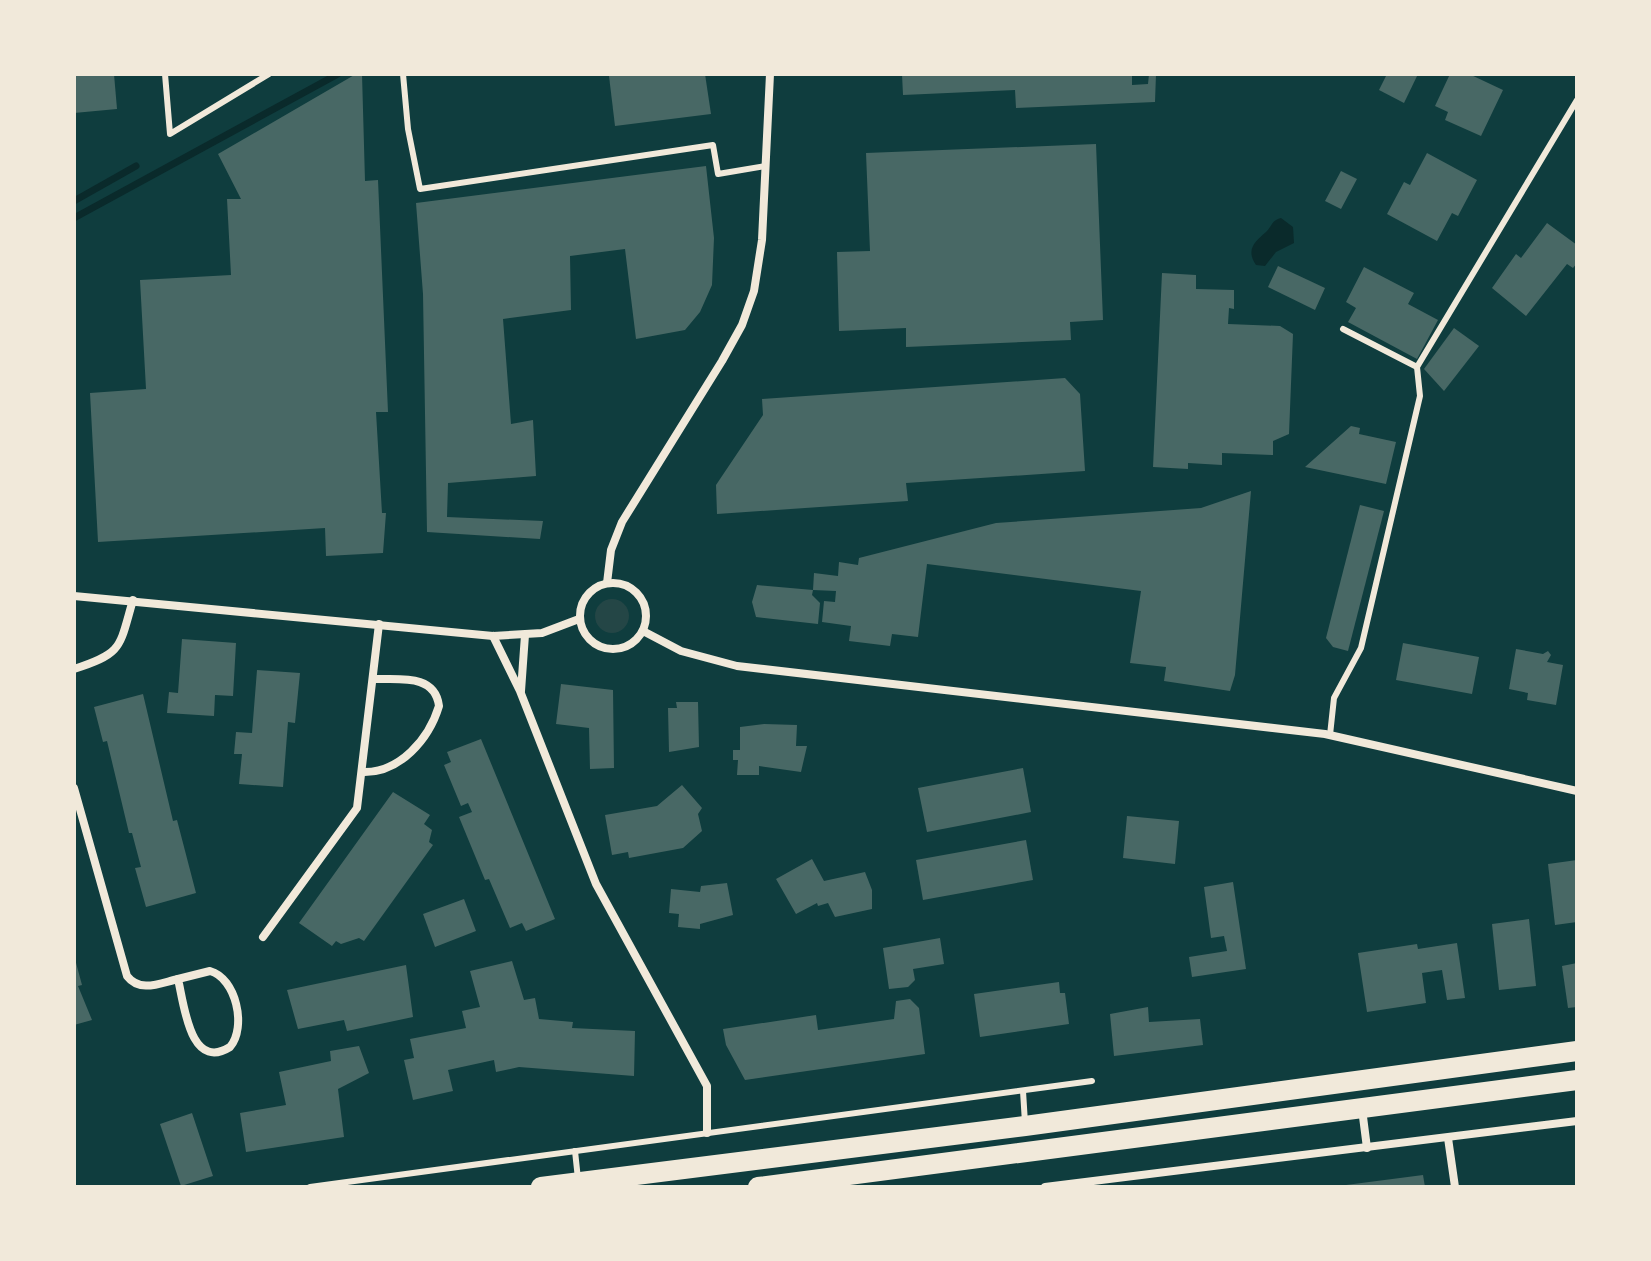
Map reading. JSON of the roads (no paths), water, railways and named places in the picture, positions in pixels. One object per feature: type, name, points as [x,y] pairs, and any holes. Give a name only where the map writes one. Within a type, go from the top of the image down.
[{"type":"main road","points":[[541,1187],[1025,1126],[1577,1051]]},
{"type":"main road","points":[[758,1187],[1577,1080]]},
{"type":"street","points":[[607,583],[611,550],[622,522],[742,325],[754,291],[762,240],[770,74]]},
{"type":"street","points":[[74,596],[493,636],[553,630],[579,619],[589,592],[607,583],[629,586],[640,596],[647,617],[643,631],[625,647],[607,649],[590,641],[579,619]]},
{"type":"street","points":[[74,669],[102,660],[117,649],[133,600]]},
{"type":"street","points":[[263,937],[351,819],[361,797],[379,624]]},
{"type":"street","points":[[643,631],[681,651],[737,666],[1330,735],[1577,791]]},
{"type":"street","points":[[520,691],[525,635]]},
{"type":"street","points":[[493,636],[520,691],[596,884],[707,1086],[707,1133]]},
{"type":"street","points":[[363,772],[379,772],[397,765],[429,729],[439,706],[434,689],[427,683],[373,679]]},
{"type":"street","points":[[74,788],[127,976],[131,982],[146,987],[178,979],[210,971],[227,981],[239,1026],[230,1047],[216,1052],[196,1044],[178,979]]},
{"type":"street","points":[[1362,1108],[1367,1148]]},
{"type":"street","points":[[1045,1187],[1577,1121]]},
{"type":"street","points":[[1448,1138],[1455,1187]]},
{"type":"lane","points":[[165,74],[170,134],[269,74]]},
{"type":"lane","points":[[403,74],[408,129],[420,189],[713,145],[718,174],[765,166]]},
{"type":"lane","points":[[1330,735],[1334,698],[1361,648],[1420,396],[1417,367],[1577,100]]},
{"type":"lane","points":[[1343,329],[1417,367]]},
{"type":"lane","points":[[310,1187],[366,1183],[575,1151],[1092,1081]]},
{"type":"lane","points":[[1023,1091],[1025,1126]]},
{"type":"lane","points":[[575,1151],[578,1182]]},
{"type":"waterway","points":[[74,218],[338,74]]},
{"type":"waterway","points":[[74,201],[136,166]]}]
